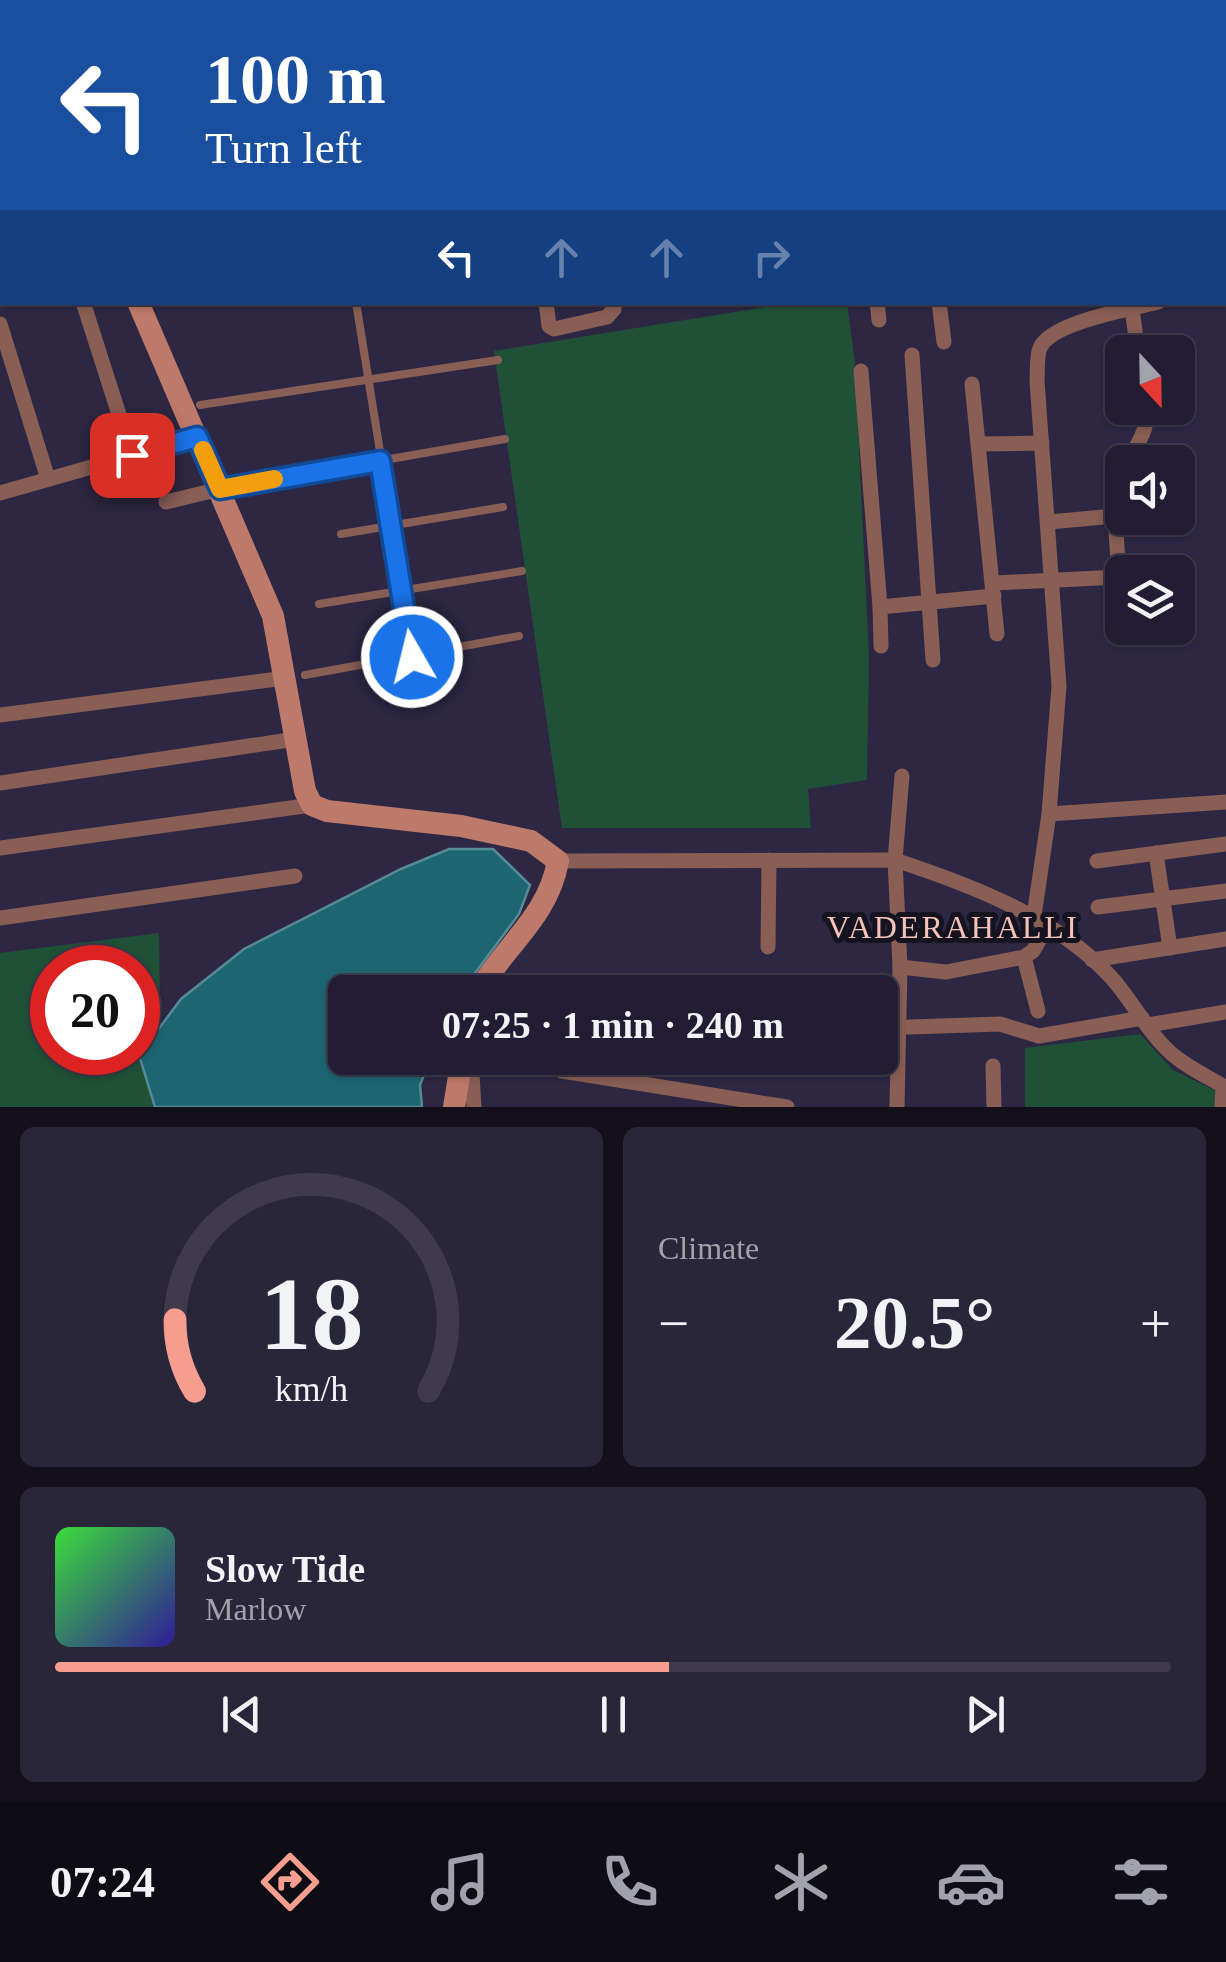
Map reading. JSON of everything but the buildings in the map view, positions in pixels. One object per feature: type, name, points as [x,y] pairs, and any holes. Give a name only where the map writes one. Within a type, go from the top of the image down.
[{"type":"street","points":[[84,305],[132,455]]},
{"type":"street","points":[[139,305],[274,616],[295,676],[296,739],[304,791],[312,805]]},
{"type":"street","points":[[546,305],[549,326],[554,329],[606,317],[614,305]]},
{"type":"street","points":[[943,305],[944,342]]},
{"type":"street","points":[[900,968],[946,972],[1024,957],[1033,951],[1041,921],[1059,674],[1037,380],[1040,348],[1049,337],[1078,323],[1147,305]]},
{"type":"street","points":[[1132,309],[1136,335]]},
{"type":"street","points":[[0,324],[48,480]]},
{"type":"street","points":[[912,356],[933,660]]},
{"type":"street","points":[[860,372],[881,646]]},
{"type":"street","points":[[972,384],[997,634]]},
{"type":"street","points":[[0,494],[197,437]]},
{"type":"street","points":[[979,444],[1042,443]]},
{"type":"street","points":[[166,502],[220,489]]},
{"type":"street","points":[[1049,522],[1105,517]]},
{"type":"street","points":[[880,607],[930,603],[1054,582],[1105,580]]},
{"type":"street","points":[[0,714],[295,676]]},
{"type":"street","points":[[0,783],[296,739]]},
{"type":"street","points":[[898,990],[895,860],[902,776]]},
{"type":"street","points":[[1049,814],[1226,802]]},
{"type":"street","points":[[0,848],[312,805],[328,811],[460,826],[531,841],[558,861],[895,860],[1041,921],[1109,976],[1176,1058],[1224,1086],[1222,1107]]},
{"type":"street","points":[[1097,861],[1226,844]]},
{"type":"street","points":[[1156,853],[1170,948]]},
{"type":"street","points":[[768,947],[769,860]]},
{"type":"street","points":[[488,975],[546,903],[558,861]]},
{"type":"street","points":[[0,918],[295,876]]},
{"type":"street","points":[[1098,907],[1226,891]]},
{"type":"street","points":[[1092,960],[1226,939]]},
{"type":"street","points":[[1024,957],[1038,1011]]},
{"type":"street","points":[[898,1027],[1000,1024],[1039,1036],[1226,1012]]},
{"type":"street","points":[[993,1066],[994,1107]]},
{"type":"street","points":[[454,1107],[459,1075]]},
{"type":"street","points":[[473,1075],[474,1107]]},
{"type":"street","points":[[587,1075],[786,1107]]},
{"type":"street","points":[[893,1075],[897,1107]]},
{"type":"lane","points":[[356,305],[412,657]]},
{"type":"lane","points":[[200,406],[498,360]]},
{"type":"lane","points":[[220,489],[504,440]]},
{"type":"lane","points":[[341,534],[503,507]]},
{"type":"lane","points":[[319,604],[522,571]]},
{"type":"lane","points":[[295,676],[519,636]]},
{"type":"shaded area","points":[[779,305],[847,305],[855,363],[869,656],[867,780],[808,789],[811,828],[562,828],[494,351]]},
{"type":"shaded area","points":[[449,849],[493,849],[530,885],[519,914],[474,975],[328,975],[328,1075],[424,1075],[420,1085],[422,1107],[155,1107],[145,1075],[160,1075],[160,1027],[181,999],[244,949],[401,869]]},
{"type":"shaded area","points":[[159,933],[159,945],[64,945]]},
{"type":"shaded area","points":[[30,949],[30,1075],[160,1075],[160,1004],[161,1076],[167,1107],[0,1107],[0,953]]},
{"type":"shaded area","points":[[1140,1034],[1173,1070],[1216,1091],[1216,1107],[1025,1107],[1025,1048]]},
{"type":"slow traffic","points":[[203,450],[220,489],[274,479]]},
{"type":"district","name":"VADERAHALLI","points":[[953,927]]},
{"type":"route","points":[[132,455],[197,437],[220,489],[380,461],[412,657]]}]
